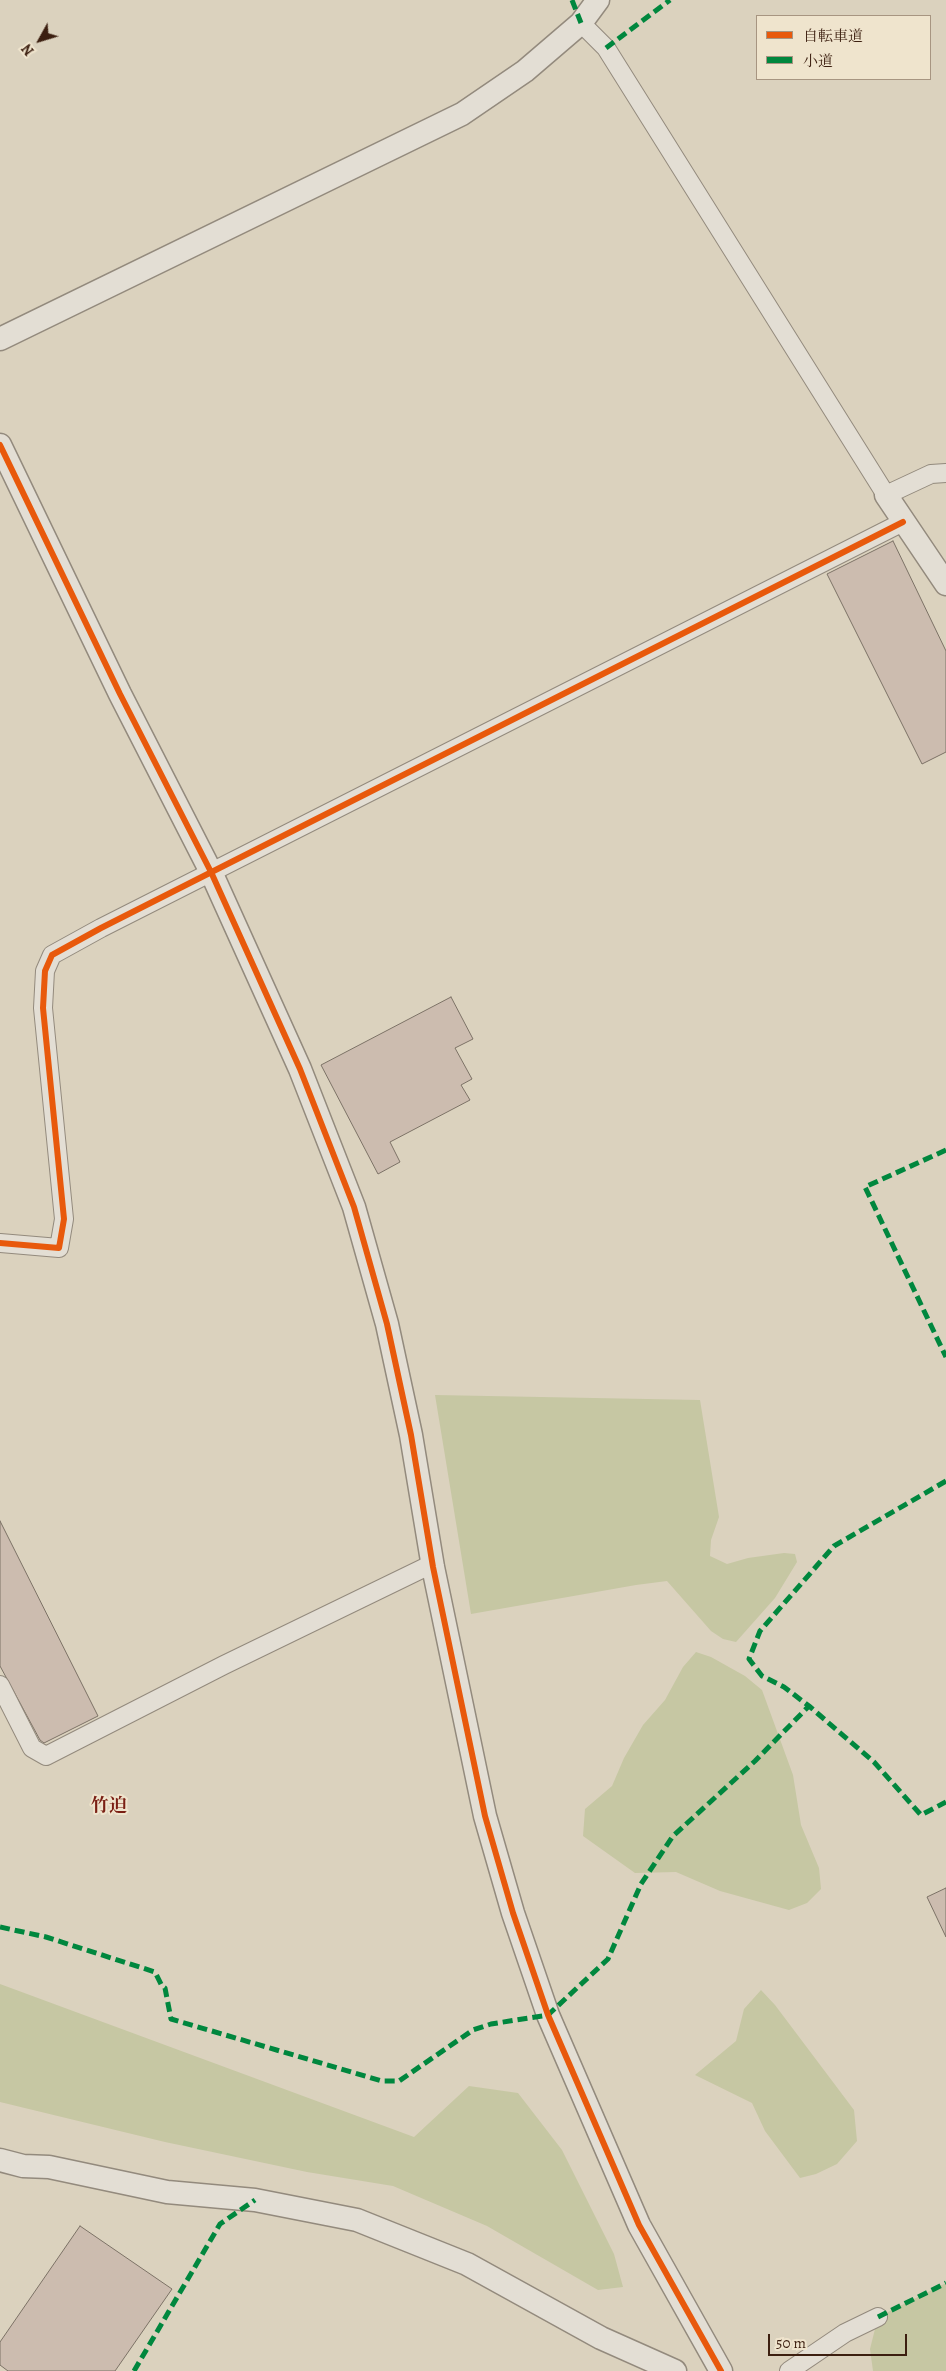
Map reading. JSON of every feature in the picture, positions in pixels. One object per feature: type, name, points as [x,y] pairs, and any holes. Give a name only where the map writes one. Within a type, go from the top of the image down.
[{"type":"street","points":[[0,339],[462,114],[526,71],[582,23],[598,0]]},
{"type":"street","points":[[582,23],[606,48],[886,495],[946,584]]},
{"type":"street","points":[[0,445],[120,694],[211,872],[300,1069],[354,1207],[387,1324],[411,1435],[432,1564],[486,1816],[513,1913],[548,2015],[639,2225],[721,2371]]},
{"type":"street","points":[[886,495],[931,474],[946,473]]},
{"type":"street","points":[[0,1243],[59,1248],[64,1219],[44,1008],[45,971],[52,955],[211,872],[904,522]]},
{"type":"street","points":[[0,1685],[32,1748],[46,1756],[224,1664],[432,1564]]},
{"type":"street","points":[[0,2160],[23,2166],[49,2167],[167,2192],[255,2200],[358,2220],[466,2264],[601,2338],[675,2371]]},
{"type":"street","points":[[789,2371],[845,2333],[878,2317]]},
{"type":"green space","points":[[435,1395],[700,1400],[719,1517],[711,1540],[710,1556],[727,1564],[748,1558],[784,1553],[795,1554],[797,1562],[775,1598],[736,1642],[723,1639],[711,1631],[667,1581],[471,1614]]},
{"type":"green space","points":[[696,1652],[711,1657],[745,1676],[762,1690],[793,1775],[801,1825],[819,1868],[821,1889],[807,1903],[789,1910],[720,1891],[676,1872],[635,1873],[583,1836],[585,1809],[612,1786],[624,1758],[643,1725],[665,1700],[683,1667]]},
{"type":"green space","points":[[0,1984],[414,2137],[469,2086],[518,2093],[562,2150],[614,2254],[623,2287],[598,2290],[487,2226],[393,2186],[307,2172],[165,2142],[0,2102]]},
{"type":"green space","points":[[761,1990],[775,2005],[854,2110],[857,2141],[837,2164],[816,2174],[800,2178],[765,2131],[752,2103],[695,2075],[736,2041],[744,2009]]},
{"type":"green space","points":[[946,2283],[946,2371],[873,2371],[870,2349],[878,2317]]},
{"type":"building","points":[[893,541],[946,651],[946,752],[922,764],[827,574]]},
{"type":"building","points":[[451,997],[473,1039],[455,1048],[472,1079],[461,1085],[470,1100],[390,1142],[400,1162],[378,1174],[321,1065]]},
{"type":"building","points":[[0,1521],[98,1716],[44,1743],[40,1740],[0,1666]]},
{"type":"building","points":[[946,1888],[946,1937],[927,1897]]},
{"type":"building","points":[[80,2226],[172,2289],[115,2371],[8,2371],[0,2365],[0,2342]]},
{"type":"marked path","points":[[572,0],[581,23]]},
{"type":"marked path","points":[[606,48],[670,0]]},
{"type":"marked path","points":[[946,1150],[865,1187],[946,1357]]},
{"type":"marked path","points":[[946,1481],[834,1546],[760,1631],[749,1659],[762,1676],[784,1687],[809,1706],[874,1762],[921,1815],[946,1802]]},
{"type":"marked path","points":[[0,1927],[46,1937],[155,1972],[165,1988],[171,2019],[382,2081],[399,2081],[473,2030],[491,2024],[548,2015],[608,1959],[641,1884],[673,1836],[755,1761],[809,1706]]},
{"type":"marked path","points":[[134,2371],[220,2224],[255,2200]]},
{"type":"marked path","points":[[878,2317],[946,2283]]},
{"type":"cycle path","points":[[0,445],[120,694],[211,872],[300,1069],[354,1207],[387,1324],[411,1435],[433,1567],[485,1816],[513,1913],[548,2015],[639,2225],[721,2371]]},
{"type":"cycle path","points":[[0,1243],[59,1248],[64,1219],[43,1008],[45,971],[52,955],[101,928],[903,522]]},
{"type":"district","name":"竹迫","points":[[109,1807]]}]
